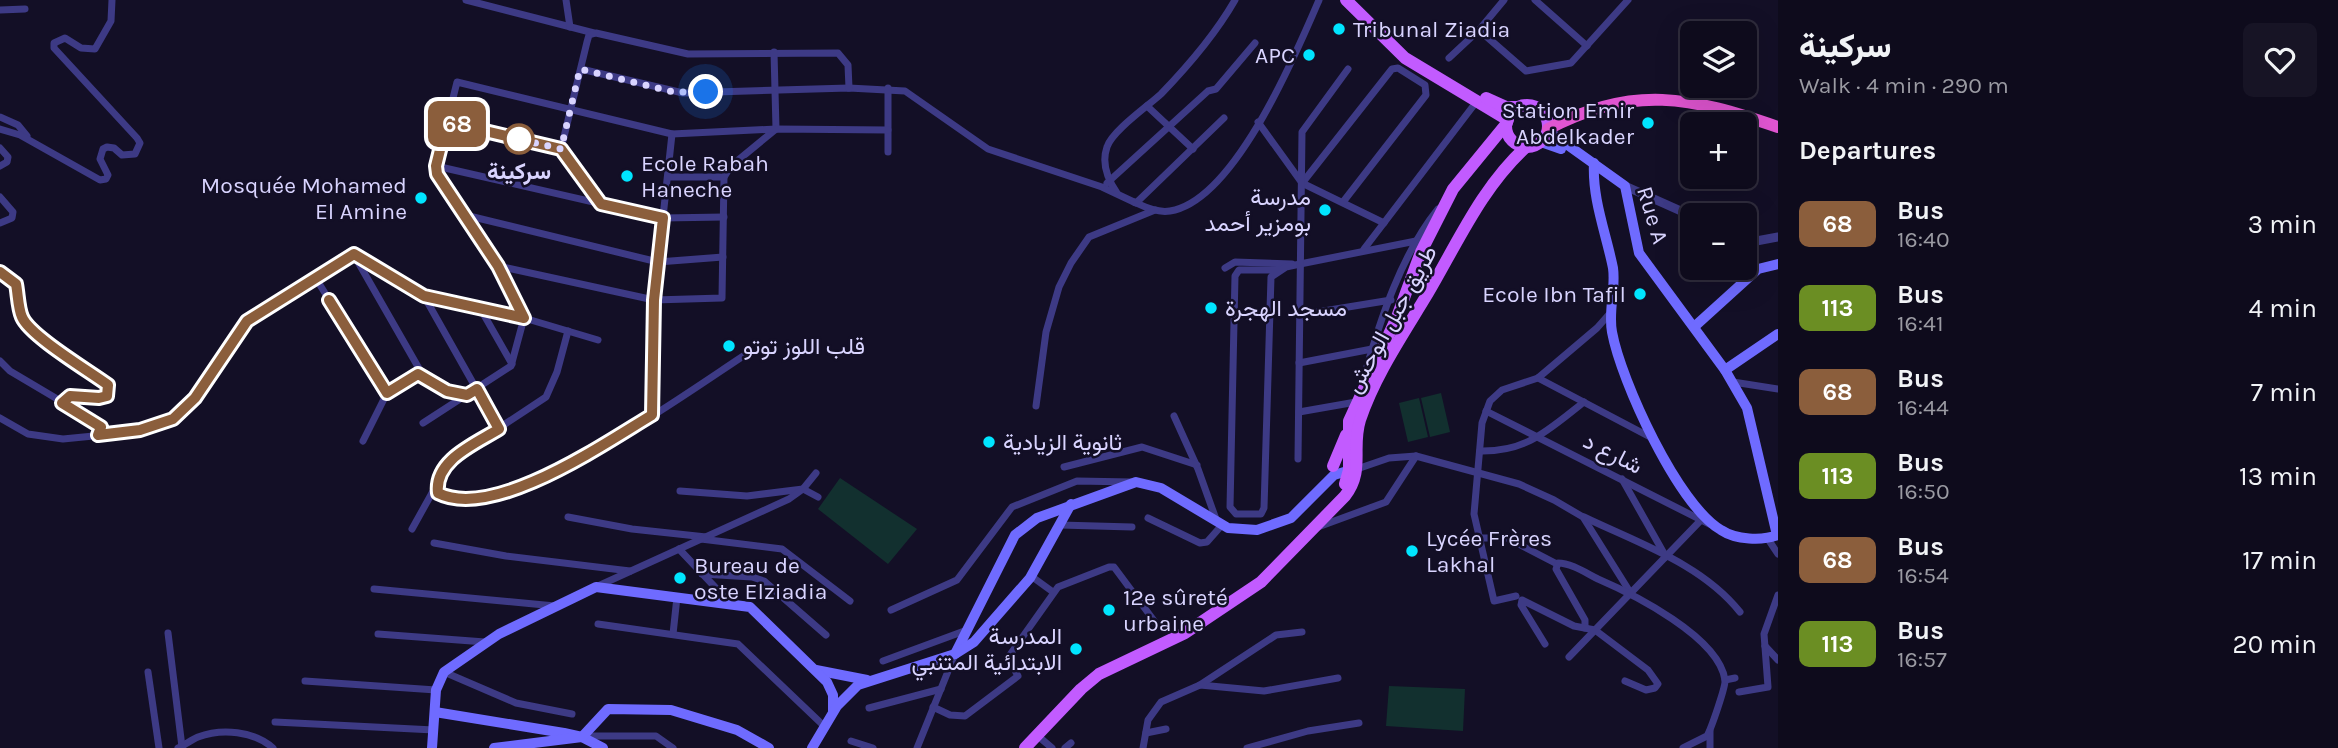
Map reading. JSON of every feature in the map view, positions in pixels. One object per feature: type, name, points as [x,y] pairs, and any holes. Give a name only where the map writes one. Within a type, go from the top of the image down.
[{"type":"highway","points":[[1546,134],[1608,104],[1669,98],[1724,108],[1778,127]]},
{"type":"main road","points":[[1346,0],[1413,71],[1477,101],[1507,121],[1511,139],[1526,147],[1546,134],[1547,120],[1539,109],[1497,104],[1407,53],[1383,33],[1356,0]]},
{"type":"main road","points":[[1507,121],[1519,107]]},
{"type":"main road","name":"طريق جبل الوحش","points":[[1358,398],[1397,317],[1421,252],[1453,189],[1507,121]]},
{"type":"main road","name":"Rue A","points":[[1546,134],[1585,163],[1594,163],[1625,186],[1639,253],[1726,370],[1747,408],[1772,490],[1774,536]]},
{"type":"main road","name":"طريق جبل الوحش","points":[[1025,748],[1081,689],[1099,674],[1185,633],[1261,582],[1345,496],[1355,483],[1353,465],[1360,420],[1397,343],[1481,200],[1502,171],[1526,147]]},
{"type":"main road","points":[[1594,163],[1597,200],[1613,271],[1611,329],[1634,398],[1677,478],[1703,518],[1722,531],[1760,540],[1774,536]]},
{"type":"main road","points":[[1694,327],[1758,269],[1778,264]]},
{"type":"main road","points":[[1726,370],[1778,334]]},
{"type":"main road","points":[[956,654],[1015,535],[1037,518],[1136,482],[1161,488],[1220,524],[1248,531],[1284,522],[1299,512],[1331,475],[1358,398]]},
{"type":"main road","points":[[1315,525],[1345,485],[1353,465],[1348,432]]},
{"type":"main road","points":[[1331,475],[1353,465]]},
{"type":"main road","points":[[1331,475],[1345,485]]},
{"type":"main road","points":[[812,748],[833,711],[858,685],[956,654],[974,642],[1031,576],[1071,504]]},
{"type":"main road","points":[[432,748],[436,690],[444,672],[486,642],[596,587],[730,604],[757,611],[816,670],[831,689],[833,711]]},
{"type":"main road","points":[[816,670],[873,681]]},
{"type":"main road","points":[[494,748],[582,737],[608,709],[671,710],[737,730],[769,748]]},
{"type":"main road","points":[[435,712],[582,737],[603,748]]},
{"type":"street","points":[[0,129],[32,142],[100,180],[106,179],[108,175],[100,159],[103,149],[114,148],[128,157],[138,150],[140,144],[137,138],[54,48],[54,43],[65,38],[81,48],[94,49],[111,21],[112,0]]},
{"type":"street","points":[[466,0],[688,54],[838,53],[848,65],[849,88]]},
{"type":"street","points":[[566,0],[570,27]]},
{"type":"street","points":[[1136,203],[1119,195],[1109,182],[1105,166],[1107,146],[1220,27],[1235,0]]},
{"type":"street","points":[[580,69],[674,92],[849,88],[888,89],[914,95],[988,149],[1102,187],[1155,210],[1168,211],[1185,207],[1217,184],[1258,122],[1319,0]]},
{"type":"street","points":[[1449,58],[1479,30],[1504,0]]},
{"type":"street","points":[[1535,0],[1587,46]]},
{"type":"street","points":[[1479,30],[1526,71],[1571,63],[1628,0]]},
{"type":"street","points":[[0,10],[25,9]]},
{"type":"street","points":[[561,149],[589,35],[596,33]]},
{"type":"street","points":[[1102,187],[1208,91],[1216,89],[1255,43]]},
{"type":"street","points":[[774,52],[776,129]]},
{"type":"street","points":[[1298,458],[1302,132],[1348,69]]},
{"type":"street","points":[[1303,183],[1392,69],[1413,71],[1425,85],[1426,94],[1343,202]]},
{"type":"street","points":[[423,423],[512,364],[524,318],[498,266],[437,174],[436,166],[457,82],[672,134],[776,129],[888,130]]},
{"type":"street","points":[[888,89],[888,152]]},
{"type":"street","points":[[1364,249],[1477,101]]},
{"type":"street","points":[[1147,106],[1192,149]]},
{"type":"street","points":[[0,117],[18,125],[32,142]]},
{"type":"street","points":[[1136,203],[1224,118]]},
{"type":"street","points":[[447,122],[561,149],[601,204]]},
{"type":"street","points":[[1258,122],[1303,183],[1384,223]]},
{"type":"street","points":[[498,266],[654,300],[722,298],[724,177],[731,166],[776,129]]},
{"type":"street","points":[[652,415],[654,300],[672,134]]},
{"type":"street","points":[[0,148],[8,157],[7,162],[0,166]]},
{"type":"street","points":[[436,166],[663,218],[724,217]]},
{"type":"street","points":[[668,177],[724,177]]},
{"type":"street","points":[[1625,186],[1680,211]]},
{"type":"street","name":"طريق جبل الوحش","points":[[1358,398],[1372,349],[1416,240],[1453,189]]},
{"type":"street","points":[[0,197],[13,212],[12,218],[0,223]]},
{"type":"street","points":[[1036,406],[1046,332],[1059,287],[1071,263],[1090,237],[1155,210]]},
{"type":"street","points":[[465,215],[659,261],[723,257]]},
{"type":"street","points":[[1757,241],[1778,237]]},
{"type":"street","points":[[1280,270],[1269,282],[1264,508],[1261,514],[1236,514],[1230,508],[1235,276],[1239,271],[1280,270],[1364,249],[1416,240]]},
{"type":"street","points":[[0,418],[28,435],[41,438],[135,431],[173,419],[195,398],[247,321],[354,254]]},
{"type":"street","points":[[354,254],[424,296],[524,318],[598,340]]},
{"type":"street","points":[[354,254],[421,372],[387,393],[363,441]]},
{"type":"street","points":[[1225,268],[1235,262],[1300,264]]},
{"type":"street","points":[[0,272],[16,284],[22,317],[38,337],[57,347],[109,389],[107,396],[70,396],[62,403]]},
{"type":"street","points":[[315,277],[387,393]]},
{"type":"street","points":[[424,296],[499,429]]},
{"type":"street","points":[[1299,315],[1391,300]]},
{"type":"street","points":[[480,308],[512,364]]},
{"type":"street","points":[[1516,596],[1494,601],[1474,514],[1486,411],[1490,401],[1502,390],[1538,378],[1597,328],[1612,311]]},
{"type":"street","points":[[412,529],[449,461],[546,397],[557,372],[568,331]]},
{"type":"street","points":[[1299,363],[1372,349]]},
{"type":"street","points":[[438,483],[438,493],[461,497],[484,496],[522,487],[569,465],[751,351]]},
{"type":"street","points":[[0,360],[101,427],[98,435]]},
{"type":"street","points":[[418,374],[447,391],[467,395]]},
{"type":"street","points":[[1538,378],[1656,440]]},
{"type":"street","points":[[1733,382],[1778,389]]},
{"type":"street","points":[[1299,412],[1358,398]]},
{"type":"street","points":[[1480,452],[1503,452],[1524,446],[1584,402]]},
{"type":"street","name":"شارع د","points":[[1486,411],[1703,518]]},
{"type":"street","points":[[1148,518],[1200,543],[1207,542],[1220,524],[1174,416]]},
{"type":"street","points":[[1064,467],[1142,447],[1197,465]]},
{"type":"street","points":[[1353,465],[1416,456],[1519,484],[1667,557],[1714,585],[1740,612]]},
{"type":"street","points":[[1315,525],[1385,502],[1416,456]]},
{"type":"street","points":[[596,587],[789,499],[803,489],[816,473]]},
{"type":"street","points":[[1622,479],[1667,557]]},
{"type":"street","points":[[891,610],[940,590],[957,579],[1012,507],[1077,481],[1136,482]]},
{"type":"street","points":[[680,491],[747,496],[803,489],[818,497]]},
{"type":"street","points":[[568,517],[632,529],[782,549],[850,601]]},
{"type":"street","points":[[1583,517],[1630,592]]},
{"type":"street","points":[[1569,657],[1703,518]]},
{"type":"street","points":[[1060,525],[1132,527]]},
{"type":"street","points":[[1774,536],[1778,554]]},
{"type":"street","points":[[1478,538],[1507,538],[1557,564],[1564,563],[1630,592],[1691,633],[1709,653],[1725,680],[1710,730],[1710,748]]},
{"type":"street","points":[[434,542],[506,556],[631,571]]},
{"type":"street","points":[[679,549],[730,604]]},
{"type":"street","points":[[1557,564],[1556,569],[1585,620],[1585,628]]},
{"type":"street","points":[[933,707],[958,717],[972,713],[1018,676],[1010,662],[1053,592],[1063,583],[1114,567],[1155,622]]},
{"type":"street","points":[[702,574],[752,577],[764,581],[826,635]]},
{"type":"street","points":[[1031,576],[1053,592]]},
{"type":"street","points":[[705,601],[713,585]]},
{"type":"street","points":[[374,589],[556,606]]},
{"type":"street","points":[[1739,692],[1749,693],[1768,687],[1764,634],[1778,595]]},
{"type":"street","points":[[673,634],[677,597]]},
{"type":"street","points":[[1545,644],[1521,605],[1522,600],[1574,626],[1595,630],[1648,670],[1658,684],[1655,688],[1646,690],[1625,681]]},
{"type":"street","points":[[598,624],[738,644],[824,726]]},
{"type":"street","points":[[883,661],[968,630]]},
{"type":"street","points":[[1143,748],[1151,713],[1161,702],[1200,685],[1276,635],[1302,632]]},
{"type":"street","points":[[168,633],[180,748],[205,736],[240,733],[248,733],[273,748]]},
{"type":"street","points":[[378,634],[486,642]]},
{"type":"street","points":[[1765,646],[1778,660]]},
{"type":"street","points":[[918,748],[956,654]]},
{"type":"street","points":[[148,672],[159,748]]},
{"type":"street","points":[[444,672],[516,703],[572,714]]},
{"type":"street","points":[[1200,685],[1264,691],[1338,678]]},
{"type":"street","points":[[1725,680],[1735,678]]},
{"type":"street","points":[[304,681],[436,690]]},
{"type":"street","points":[[869,708],[941,689]]},
{"type":"street","points":[[275,722],[434,730]]},
{"type":"street","points":[[1247,748],[1308,731],[1359,723]]},
{"type":"street","points":[[1146,733],[1166,729]]},
{"type":"street","points":[[1682,748],[1702,739],[1710,730]]},
{"type":"street","points":[[582,737],[656,736],[673,748]]},
{"type":"street","points":[[1038,736],[1052,748]]},
{"type":"street","points":[[852,741],[873,748]]},
{"type":"green space","points":[[1441,393],[1450,432],[1430,437],[1421,398]]},
{"type":"green space","points":[[1419,398],[1428,437],[1408,442],[1399,403]]},
{"type":"green space","points":[[840,478],[917,529],[888,564],[818,509]]},
{"type":"green space","points":[[1389,686],[1465,689],[1463,731],[1386,726]]},
{"type":"bus line","name":"68","points":[[0,272],[16,284],[22,317],[38,337],[57,347],[74,363],[108,385],[107,396],[70,396],[62,403],[101,427],[98,435],[124,433],[155,426],[173,419],[187,409],[247,321],[354,254],[424,296],[524,318],[498,266],[437,174],[436,166],[447,122],[561,149],[601,204],[663,218],[654,300],[652,415],[569,465],[522,487],[503,492],[461,497],[438,493],[440,476],[449,461],[499,429],[477,389],[467,395],[447,391],[418,374],[387,393],[329,300]]},
{"type":"place","name":"Tribunal Ziadia","points":[[1339,29]]},
{"type":"place","name":"APC","points":[[1309,55]]},
{"type":"place","name":"Station Emir Abdelkader","points":[[1648,123]]},
{"type":"place","name":"سركينة","points":[[519,139]]},
{"type":"place","name":"Ecole Rabah Haneche","points":[[627,176]]},
{"type":"place","name":"Mosquée Mohamed El Amine","points":[[421,198]]},
{"type":"place","name":"مدرسة بومزير أحمد","points":[[1325,210]]},
{"type":"place","name":"Ecole Ibn Tafil","points":[[1640,294]]},
{"type":"place","name":"مسجد الهجرة","points":[[1211,308]]},
{"type":"place","name":"قلب اللوز توتو","points":[[729,346]]},
{"type":"place","name":"ثانوية الزيادية","points":[[989,442]]},
{"type":"place","name":"Lycée Frères Lakhal","points":[[1412,551]]},
{"type":"place","name":"Bureau de oste Elziadia","points":[[680,578]]},
{"type":"place","name":"12e sûreté urbaine","points":[[1109,610]]},
{"type":"place","name":"المدرسة الابتدائية المتنبي","points":[[1076,649]]},
{"type":"route","points":[[519,139],[515,138],[561,149],[580,69],[674,92],[706,92]]}]
